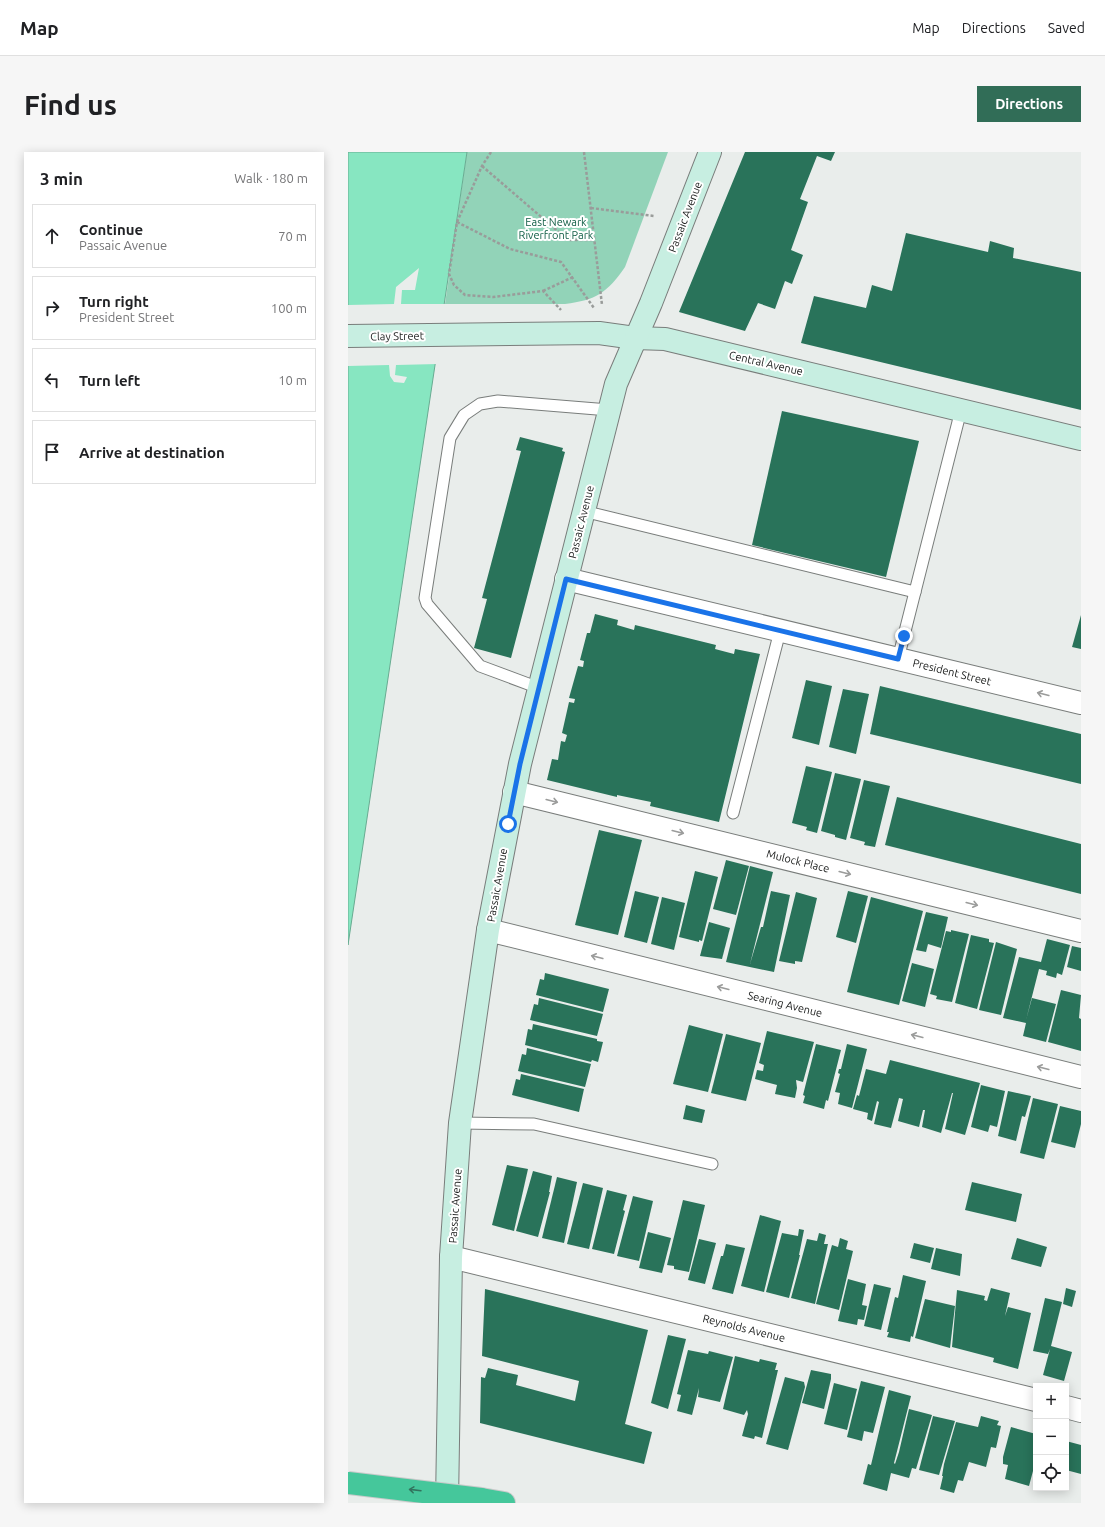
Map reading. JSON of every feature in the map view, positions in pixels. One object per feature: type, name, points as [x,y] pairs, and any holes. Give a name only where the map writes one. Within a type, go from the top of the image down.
[{"type":"highway","points":[[348,1483],[504,1503]]},
{"type":"main road","name":"Passaic Avenue","points":[[447,1503],[451,1257],[460,1123],[488,930],[514,792],[583,511],[616,384],[651,303],[710,152]]},
{"type":"main road","name":"Central Avenue","points":[[445,335],[599,333],[635,338],[666,339],[1081,439]]},
{"type":"main road","name":"Clay Street","points":[[348,336],[445,335]]},
{"type":"street","name":"President Street","points":[[566,579],[1081,703]]},
{"type":"street","name":"Mulock Place","points":[[514,792],[1081,931]]},
{"type":"street","name":"Searing Avenue","points":[[488,930],[1081,1077]]},
{"type":"street","name":"Reynolds Avenue","points":[[451,1257],[1033,1399]]},
{"type":"street","points":[[1069,1408],[1081,1411]]},
{"type":"lane","points":[[539,688],[480,666],[427,604],[425,598],[450,438],[464,415],[480,404],[498,400],[609,410]]},
{"type":"lane","points":[[898,659],[961,410]]},
{"type":"lane","points":[[583,511],[915,592]]},
{"type":"lane","points":[[733,813],[780,631]]},
{"type":"lane","points":[[460,1123],[534,1124],[712,1164]]},
{"type":"path","points":[[491,152],[482,166],[457,222],[449,274],[454,286],[465,295],[493,297],[543,292],[573,277]]},
{"type":"path","points":[[584,152],[602,305]]},
{"type":"path","points":[[482,166],[568,240],[594,240]]},
{"type":"path","points":[[591,208],[654,216]]},
{"type":"path","points":[[457,222],[510,249],[560,262],[573,277],[594,308]]},
{"type":"path","points":[[543,292],[561,311]]},
{"type":"green space","name":"East Newark Riverfront Park","points":[[467,152],[668,152],[625,267],[619,276],[600,294],[585,300],[565,304],[445,304]]},
{"type":"shaded area","points":[[348,152],[467,152],[348,945]]},
{"type":"pier","points":[[419,268],[415,290],[402,290],[401,304],[447,304],[438,364],[396,365],[395,375],[407,377],[404,383],[394,382],[390,376],[389,365],[348,366],[348,305],[394,304],[396,287]]},
{"type":"building","points":[[745,152],[835,152],[831,161],[817,156],[800,199],[808,202],[791,250],[803,255],[792,284],[785,281],[775,309],[758,303],[745,331],[679,312]]},
{"type":"building","points":[[906,233],[988,252],[990,241],[1014,248],[1013,258],[1081,272],[1081,410],[801,343],[814,296],[866,308],[872,285],[892,291]]},
{"type":"building","points":[[782,411],[919,441],[886,577],[752,545]]},
{"type":"building","points":[[520,437],[563,448],[562,451],[565,452],[511,658],[474,648],[487,599],[482,598],[521,451],[516,450]]},
{"type":"building","points":[[595,614],[618,620],[617,625],[634,630],[635,625],[716,645],[715,649],[734,654],[735,649],[760,654],[719,822],[650,806],[651,802],[617,795],[617,797],[547,780],[552,759],[558,760],[561,741],[565,742],[567,735],[562,733],[569,702],[574,703],[575,699],[569,698],[578,666],[583,667],[584,661],[580,660],[587,633],[590,633]]},
{"type":"building","points":[[1081,615],[1081,649],[1072,647]]},
{"type":"building","points":[[806,680],[832,686],[819,745],[792,738]]},
{"type":"building","points":[[880,686],[1081,734],[1081,784],[870,734]]},
{"type":"building","points":[[843,689],[869,694],[856,754],[829,747]]},
{"type":"building","points":[[806,766],[832,772],[817,833],[806,830],[807,827],[792,823]]},
{"type":"building","points":[[835,773],[861,779],[846,840],[821,831]]},
{"type":"building","points":[[864,780],[890,786],[875,847],[864,845],[865,842],[850,838]]},
{"type":"building","points":[[897,797],[1081,844],[1081,894],[885,845]]},
{"type":"building","points":[[599,830],[642,840],[618,935],[575,925]]},
{"type":"building","points":[[726,860],[749,866],[736,915],[713,909]]},
{"type":"building","points":[[750,866],[773,872],[750,964],[761,927],[763,927],[771,891],[790,895],[774,972],[726,962]]},
{"type":"building","points":[[695,871],[718,877],[702,941],[699,940],[699,942],[679,937]]},
{"type":"building","points":[[635,891],[659,897],[647,943],[624,937]]},
{"type":"building","points":[[848,891],[868,896],[856,943],[836,937]]},
{"type":"building","points":[[796,892],[817,898],[802,962],[795,961],[795,964],[779,961]]},
{"type":"building","points":[[662,897],[685,903],[674,950],[651,944]]},
{"type":"building","points":[[871,897],[923,911],[899,1005],[847,992]]},
{"type":"building","points":[[926,912],[948,917],[941,948],[928,944],[926,952],[916,950]]},
{"type":"building","points":[[709,922],[730,928],[722,959],[700,956]]},
{"type":"building","points":[[951,930],[969,934],[952,1002],[936,999],[937,996],[930,994],[946,931],[951,932]]},
{"type":"building","points":[[971,935],[989,939],[989,942],[994,943],[977,1009],[955,1003]]},
{"type":"building","points":[[1047,939],[1070,945],[1062,975],[1057,973],[1056,978],[1046,975],[1047,971],[1039,969],[1026,1020],[1032,998],[1056,1004],[1046,1042],[1023,1036],[1026,1023],[1003,1018],[1019,957],[1041,962]]},
{"type":"building","points":[[996,942],[1017,949],[1001,1015],[979,1010]]},
{"type":"building","points":[[1072,946],[1081,948],[1081,971],[1067,967]]},
{"type":"building","points":[[912,963],[934,969],[925,1007],[902,1001]]},
{"type":"building","points":[[545,973],[609,989],[603,1012],[536,995],[540,979],[544,980]]},
{"type":"building","points":[[1061,990],[1081,995],[1079,1018],[1081,1019],[1081,1051],[1048,1042]]},
{"type":"building","points":[[539,998],[603,1014],[597,1036],[530,1020],[534,1004],[538,1005]]},
{"type":"building","points":[[533,1024],[597,1039],[597,1041],[603,1042],[598,1062],[592,1060],[591,1062],[525,1045],[528,1029],[532,1030]]},
{"type":"building","points":[[689,1025],[723,1034],[708,1092],[673,1084]]},
{"type":"building","points":[[767,1031],[814,1042],[803,1082],[796,1080],[797,1088],[795,1098],[775,1094],[777,1085],[755,1079],[757,1070],[763,1071],[764,1065],[759,1063]]},
{"type":"building","points":[[726,1034],[761,1043],[746,1101],[711,1093]]},
{"type":"building","points":[[816,1044],[841,1050],[828,1101],[826,1100],[824,1109],[803,1103],[805,1096],[803,1095]]},
{"type":"building","points":[[847,1044],[867,1049],[852,1108],[838,1104],[840,1093],[835,1092],[840,1074],[838,1073],[839,1069],[841,1069]]},
{"type":"building","points":[[527,1048],[591,1064],[585,1087],[518,1071],[522,1054],[526,1055]]},
{"type":"building","points":[[890,1060],[980,1083],[965,1135],[945,1129],[953,1093],[941,1133],[922,1127],[925,1110],[923,1110],[919,1127],[898,1121],[903,1099],[899,1098],[891,1128],[874,1124],[879,1102],[877,1101],[872,1121],[867,1119],[868,1113],[853,1109],[857,1095],[859,1096],[866,1069],[886,1074]]},
{"type":"building","points":[[521,1074],[584,1089],[579,1112],[512,1095],[516,1079],[520,1080]]},
{"type":"building","points":[[981,1085],[1005,1091],[997,1127],[990,1125],[988,1132],[971,1127]]},
{"type":"building","points":[[1008,1091],[1031,1096],[1025,1117],[1022,1116],[1016,1141],[998,1136]]},
{"type":"building","points":[[1033,1098],[1058,1104],[1044,1159],[1020,1153]]},
{"type":"building","points":[[686,1105],[705,1110],[702,1123],[683,1119]]},
{"type":"building","points":[[1060,1106],[1081,1111],[1081,1124],[1075,1148],[1051,1142]]},
{"type":"building","points":[[507,1165],[528,1169],[514,1231],[492,1225]]},
{"type":"building","points":[[533,1171],[552,1176],[550,1192],[538,1237],[516,1231]]},
{"type":"building","points":[[557,1177],[577,1182],[564,1243],[542,1238]]},
{"type":"building","points":[[972,1182],[1022,1194],[1016,1222],[965,1210]]},
{"type":"building","points":[[583,1183],[603,1188],[589,1249],[567,1244]]},
{"type":"building","points":[[607,1190],[627,1195],[623,1210],[625,1211],[614,1254],[592,1249]]},
{"type":"building","points":[[633,1196],[653,1201],[639,1261],[617,1256]]},
{"type":"building","points":[[683,1200],[705,1205],[689,1272],[674,1269],[674,1266],[667,1265]]},
{"type":"building","points":[[760,1215],[781,1221],[764,1292],[741,1286]]},
{"type":"building","points":[[799,1229],[804,1230],[800,1255],[789,1298],[766,1292],[782,1233],[798,1236]]},
{"type":"building","points":[[648,1232],[671,1238],[662,1273],[639,1268]]},
{"type":"building","points":[[819,1233],[826,1235],[824,1244],[828,1244],[815,1304],[791,1298],[807,1239],[817,1241]]},
{"type":"building","points":[[840,1238],[848,1241],[846,1249],[853,1251],[839,1310],[816,1304],[832,1245],[838,1247]]},
{"type":"building","points":[[1017,1238],[1047,1247],[1041,1267],[1011,1259]]},
{"type":"building","points":[[699,1239],[716,1243],[705,1284],[688,1280]]},
{"type":"building","points":[[914,1243],[934,1248],[930,1263],[910,1258]]},
{"type":"building","points":[[726,1244],[745,1248],[733,1294],[712,1289],[721,1256],[723,1256]]},
{"type":"building","points":[[936,1248],[962,1254],[960,1276],[931,1269]]},
{"type":"building","points":[[903,1275],[926,1281],[913,1337],[911,1336],[910,1342],[887,1337],[895,1297],[898,1298]]},
{"type":"building","points":[[848,1279],[866,1284],[862,1305],[867,1306],[864,1320],[858,1319],[857,1325],[838,1321]]},
{"type":"building","points":[[874,1284],[891,1288],[881,1330],[864,1326]]},
{"type":"building","points":[[991,1288],[1010,1293],[1005,1316],[1008,1307],[1031,1313],[1018,1369],[993,1362],[994,1358],[952,1347],[957,1290],[985,1296],[984,1300],[987,1301]]},
{"type":"building","points":[[1066,1288],[1076,1291],[1072,1307],[1063,1304]]},
{"type":"building","points":[[485,1289],[648,1330],[625,1424],[652,1432],[644,1464],[480,1423],[481,1377],[485,1378],[488,1368],[518,1375],[516,1385],[575,1401],[579,1381],[482,1356]]},
{"type":"building","points":[[1045,1298],[1062,1302],[1051,1346],[1072,1352],[1064,1381],[1043,1375],[1050,1349],[1048,1354],[1033,1351]]},
{"type":"building","points":[[925,1299],[955,1306],[950,1348],[915,1338]]},
{"type":"building","points":[[668,1335],[686,1339],[668,1409],[651,1403]]},
{"type":"building","points":[[688,1350],[708,1354],[709,1351],[733,1357],[720,1402],[698,1397],[699,1388],[692,1415],[677,1411],[681,1395],[677,1394]]},
{"type":"building","points":[[735,1356],[759,1362],[760,1359],[777,1363],[775,1370],[778,1370],[762,1438],[755,1436],[754,1439],[742,1436],[748,1414],[747,1410],[744,1415],[723,1409]]},
{"type":"building","points":[[811,1370],[831,1374],[824,1409],[802,1403]]},
{"type":"building","points":[[785,1377],[804,1382],[805,1387],[788,1450],[766,1444]]},
{"type":"building","points":[[861,1381],[885,1387],[873,1433],[864,1431],[862,1441],[847,1437]]},
{"type":"building","points":[[834,1383],[857,1389],[847,1430],[824,1424]]},
{"type":"building","points":[[889,1390],[911,1396],[894,1463],[895,1464],[909,1409],[932,1415],[916,1469],[912,1468],[909,1478],[891,1473],[887,1491],[863,1484],[868,1464],[871,1465]]},
{"type":"building","points":[[933,1416],[955,1421],[939,1475],[919,1470]]},
{"type":"building","points":[[981,1416],[999,1421],[997,1425],[1001,1426],[996,1448],[991,1447],[986,1467],[969,1462],[963,1481],[958,1480],[954,1493],[940,1489],[944,1464],[956,1422],[978,1427]]},
{"type":"building","points":[[1011,1427],[1033,1433],[1033,1471],[1029,1486],[1005,1479],[1008,1465],[1003,1464],[1003,1457]]},
{"type":"building","points":[[1069,1442],[1081,1445],[1081,1474],[1069,1471]]},
{"type":"route","points":[[508,824],[520,764],[566,579],[898,659],[904,636]]}]
